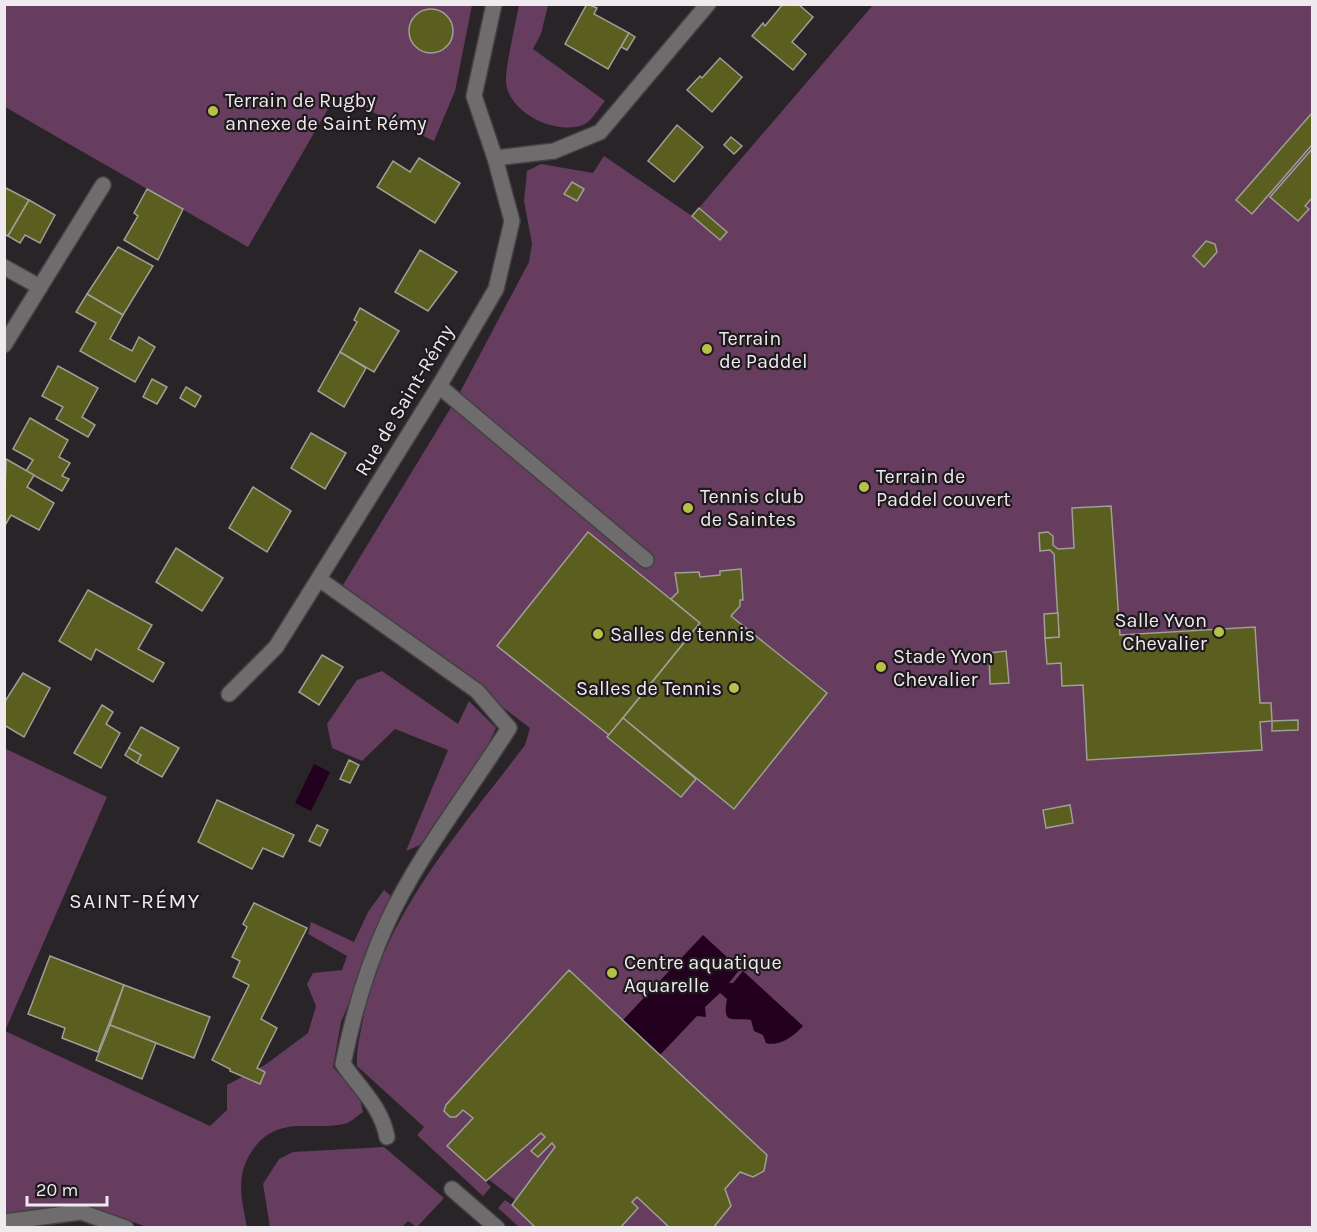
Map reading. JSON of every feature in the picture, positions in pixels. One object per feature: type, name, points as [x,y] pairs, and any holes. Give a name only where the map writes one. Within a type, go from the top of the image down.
[{"type":"street","name":"Rue de Saint-Rémy","points":[[229,694],[276,647],[439,386],[496,289],[512,221],[495,158],[474,96],[494,4]]},
{"type":"street","points":[[495,158],[554,151],[600,132],[708,4]]},
{"type":"street","points":[[4,345],[103,185]]},
{"type":"street","points":[[4,267],[40,286]]},
{"type":"street","points":[[439,386],[646,560]]},
{"type":"street","points":[[319,579],[477,691],[509,728],[436,836],[388,921],[370,962],[353,1016],[343,1064],[359,1087],[376,1104],[384,1119],[387,1137]]},
{"type":"street","points":[[452,1189],[497,1227]]},
{"type":"street","points":[[4,1222],[81,1212],[126,1227]]},
{"type":"shaded area","points":[[4,5],[472,5],[455,91],[434,141],[336,95],[248,247],[5,107]]},
{"type":"shaded area","points":[[519,5],[548,5],[541,34],[533,49],[605,101],[592,118],[583,125],[560,127],[536,119],[525,113],[509,94],[506,76]]},
{"type":"shaded area","name":"Stade Yvon Chevalier","points":[[873,5],[1312,5],[1312,1227],[519,1227],[498,1208],[505,1200],[512,1205],[515,1200],[488,1179],[486,1182],[491,1187],[483,1196],[417,1135],[424,1127],[357,1066],[362,1025],[372,985],[386,948],[405,911],[450,842],[525,745],[530,728],[343,585],[458,396],[529,262],[532,244],[524,201],[527,171],[541,164],[593,173],[604,156],[692,216]]},
{"type":"shaded area","points":[[382,671],[458,724],[469,701],[496,728],[487,747],[420,845],[406,851],[448,750],[395,729],[362,761],[332,748],[327,724],[357,680]]},
{"type":"shaded area","points":[[4,748],[107,797],[5,1031],[210,1126],[227,1110],[227,1085],[265,1065],[308,1033],[316,1006],[307,984],[313,973],[342,970],[347,956],[308,934],[311,922],[354,942],[368,912],[384,890],[393,898],[341,1022],[333,1067],[360,1099],[363,1112],[344,1124],[295,1126],[274,1131],[264,1138],[248,1158],[242,1177],[242,1196],[247,1227],[147,1227],[91,1207],[5,1218]]},
{"type":"shaded area","points":[[314,764],[330,772],[311,811],[295,803]]},
{"type":"shaded area","points":[[703,935],[740,969],[729,983],[733,983],[743,971],[803,1026],[786,1040],[766,1043],[763,1035],[754,1031],[751,1020],[727,1017],[727,999],[720,993],[705,1007],[706,1017],[697,1016],[660,1055],[623,1020]]},
{"type":"shaded area","points":[[384,1147],[444,1198],[417,1227],[408,1221],[401,1228],[270,1227],[263,1184],[279,1159],[293,1152]]},
{"type":"building","points":[[587,4],[597,8],[594,14],[629,33],[608,69],[565,44]]},
{"type":"building","points":[[783,4],[798,4],[813,17],[792,42],[806,54],[793,70],[752,36],[763,23],[765,26]]},
{"type":"building","points":[[431,9],[440,10],[447,15],[452,22],[452,40],[447,47],[440,52],[431,53],[422,52],[415,47],[410,40],[409,31],[410,22],[415,15],[422,10]]},
{"type":"building","points":[[629,33],[635,37],[627,50],[621,47]]},
{"type":"building","points":[[720,58],[742,77],[712,112],[687,90],[700,76],[702,78]]},
{"type":"building","points":[[1312,113],[1312,145],[1252,214],[1236,200]]},
{"type":"building","points":[[677,125],[703,147],[674,182],[648,161]]},
{"type":"building","points":[[731,137],[742,146],[734,154],[724,145]]},
{"type":"building","points":[[1312,149],[1312,198],[1305,206],[1309,209],[1298,221],[1270,197]]},
{"type":"building","points":[[419,158],[460,183],[435,223],[377,187],[393,161],[410,172]]},
{"type":"building","points":[[572,182],[584,189],[577,201],[564,194]]},
{"type":"building","points":[[4,187],[29,200],[8,236],[4,234]]},
{"type":"building","points":[[147,189],[183,209],[158,260],[124,240],[138,216],[134,213]]},
{"type":"building","points":[[29,200],[55,215],[40,243],[25,235],[20,243],[8,236]]},
{"type":"building","points":[[699,208],[727,232],[720,240],[692,216]]},
{"type":"building","points":[[1206,241],[1215,244],[1217,252],[1204,267],[1193,256]]},
{"type":"building","points":[[118,247],[153,266],[123,315],[87,294]]},
{"type":"building","points":[[420,250],[457,272],[428,311],[395,292]]},
{"type":"building","points":[[87,294],[123,315],[110,339],[132,351],[139,337],[155,347],[135,382],[80,351],[96,323],[76,312]]},
{"type":"building","points":[[360,308],[399,331],[374,372],[340,352],[357,322],[354,320]]},
{"type":"building","points":[[340,352],[366,368],[344,407],[318,391]]},
{"type":"building","points":[[58,366],[98,388],[82,417],[95,425],[88,437],[56,419],[63,407],[42,396]]},
{"type":"building","points":[[152,379],[167,387],[157,404],[143,397]]},
{"type":"building","points":[[186,387],[201,396],[195,407],[180,398]]},
{"type":"building","points":[[30,418],[68,440],[59,457],[70,463],[62,476],[69,479],[62,491],[26,471],[33,460],[13,449]]},
{"type":"building","points":[[311,433],[346,453],[325,489],[291,468]]},
{"type":"building","points":[[6,459],[34,475],[27,487],[54,503],[39,530],[11,515],[4,527]]},
{"type":"building","points":[[253,487],[291,511],[267,552],[229,528]]},
{"type":"building","name":"Salle Yvon Chevalier","points":[[1111,506],[1120,635],[1255,627],[1260,703],[1271,703],[1272,721],[1260,722],[1262,750],[1087,760],[1083,685],[1062,686],[1061,663],[1047,664],[1045,638],[1059,637],[1054,554],[1050,550],[1040,551],[1039,533],[1048,532],[1053,536],[1053,545],[1058,549],[1074,548],[1072,508]]},
{"type":"building","name":"Salles de tennis","points":[[588,532],[700,623],[609,735],[497,646]]},
{"type":"building","points":[[176,548],[223,578],[202,611],[156,582]]},
{"type":"building","name":"Salles de Tennis","points":[[741,569],[743,600],[740,600],[740,606],[731,616],[827,693],[734,809],[623,718],[700,623],[671,599],[678,592],[675,573],[699,572],[700,577],[720,575],[720,571]]},
{"type":"building","points":[[88,590],[152,625],[138,649],[164,663],[153,682],[96,649],[91,660],[59,641]]},
{"type":"building","points":[[1058,613],[1059,637],[1045,638],[1044,614]]},
{"type":"building","points":[[1006,651],[1009,683],[990,684],[989,653]]},
{"type":"building","points":[[322,655],[343,667],[319,705],[299,692]]},
{"type":"building","points":[[23,673],[50,688],[24,737],[4,725],[4,703]]},
{"type":"building","points":[[102,705],[113,712],[106,724],[120,733],[101,768],[74,753]]},
{"type":"building","points":[[623,718],[696,779],[681,797],[607,737]]},
{"type":"building","points":[[1298,720],[1298,730],[1272,731],[1272,721]]},
{"type":"building","points":[[141,727],[179,748],[162,777],[137,763],[141,755],[129,748]]},
{"type":"building","points":[[129,748],[141,755],[137,763],[125,755]]},
{"type":"building","points":[[349,760],[359,765],[350,783],[340,779]]},
{"type":"building","points":[[217,800],[294,835],[283,857],[263,848],[252,869],[198,842]]},
{"type":"building","points":[[1070,805],[1073,823],[1046,828],[1043,810]]},
{"type":"building","points":[[317,825],[328,830],[320,846],[309,841]]},
{"type":"building","points":[[254,903],[307,928],[261,1019],[277,1028],[257,1068],[265,1072],[260,1084],[212,1060],[249,985],[233,977],[240,961],[232,957],[247,927],[243,924]]},
{"type":"building","points":[[50,956],[124,985],[98,1052],[62,1038],[65,1028],[28,1014]]},
{"type":"building","points":[[569,970],[767,1155],[764,1171],[753,1177],[740,1172],[725,1189],[731,1206],[713,1228],[670,1228],[637,1197],[632,1202],[638,1208],[620,1228],[536,1228],[512,1205],[555,1147],[552,1143],[538,1157],[531,1151],[545,1137],[541,1133],[486,1181],[447,1146],[473,1118],[463,1110],[456,1117],[450,1117],[444,1111],[446,1105]]},
{"type":"building","points":[[124,985],[210,1017],[194,1058],[110,1025]]},
{"type":"building","points":[[110,1025],[156,1043],[142,1079],[96,1060]]},
{"type":"place","name":"Terrain de Rugby annexe de Saint Rémy","points":[[213,111]]},
{"type":"place","name":"Terrain de Paddel","points":[[707,349]]},
{"type":"place","name":"Terrain de Paddel couvert","points":[[864,487]]},
{"type":"place","name":"Tennis club de Saintes","points":[[688,508]]},
{"type":"place","name":"Salle Yvon Chevalier","points":[[1219,632]]},
{"type":"place","name":"Salles de tennis","points":[[598,634]]},
{"type":"place","name":"Stade Yvon Chevalier","points":[[881,667]]},
{"type":"place","name":"Salles de Tennis","points":[[734,688]]},
{"type":"place","name":"Centre aquatique Aquarelle","points":[[612,973]]},
{"type":"district","name":"SAINT-RÉMY","points":[[135,901]]}]
